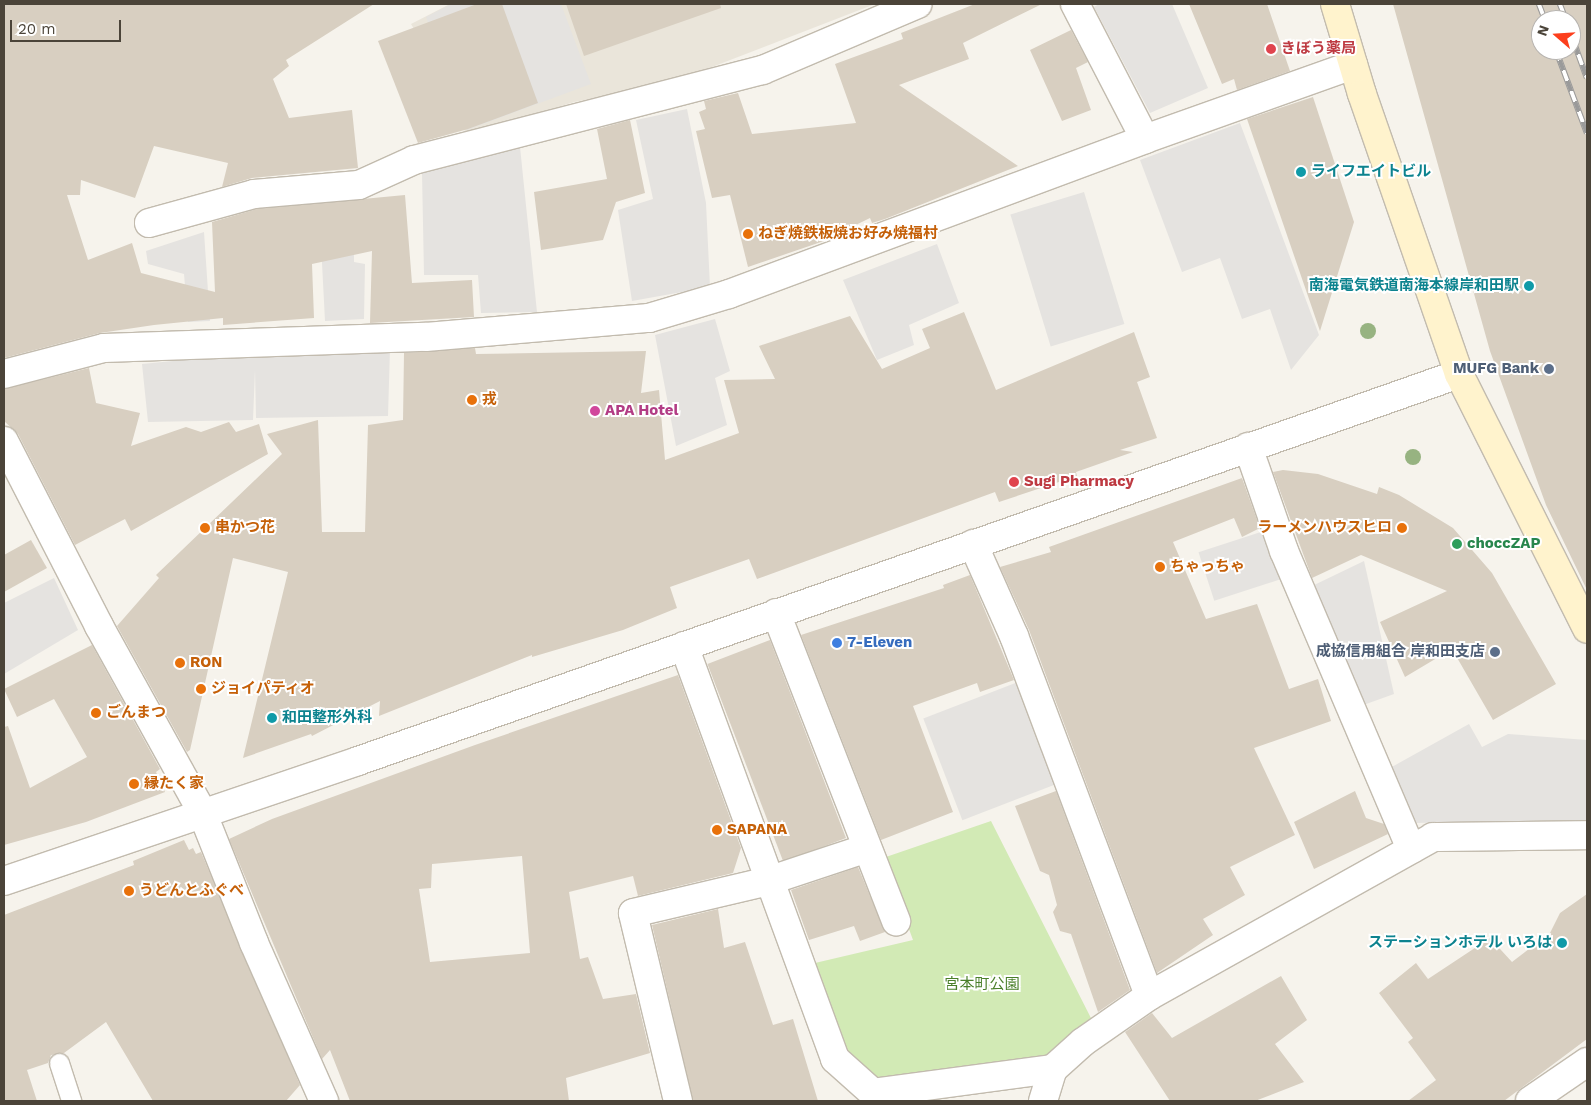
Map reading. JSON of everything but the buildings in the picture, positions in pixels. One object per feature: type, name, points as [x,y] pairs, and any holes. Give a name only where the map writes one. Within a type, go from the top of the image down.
[{"type":"street","points":[[149,223],[254,194],[359,185],[414,160],[762,70],[918,4]]},
{"type":"street","points":[[1075,4],[1144,139]]},
{"type":"street","points":[[1335,4],[1353,65],[1459,374],[1587,629]]},
{"type":"street","points":[[4,374],[104,348],[426,336],[649,318],[729,294],[1144,139],[1353,65]]},
{"type":"street","points":[[4,881],[776,614],[1459,374]]},
{"type":"street","points":[[4,441],[99,626],[202,812],[314,1095]]},
{"type":"street","points":[[1260,443],[1284,551],[1411,849]]},
{"type":"street","points":[[973,544],[1014,636],[1149,996]]},
{"type":"street","points":[[776,614],[896,921]]},
{"type":"street","points":[[684,646],[768,881],[836,1059],[872,1097],[1053,1069]]},
{"type":"street","points":[[1043,1101],[1053,1069],[1083,1042],[1149,996],[1433,837],[1587,835]]},
{"type":"street","points":[[678,1101],[634,913],[768,881],[867,848]]},
{"type":"street","points":[[1530,1101],[1587,1062]]},
{"type":"lane","points":[[59,1063],[71,1101]]},
{"type":"shaded area","points":[[450,4],[875,4],[712,67],[651,87],[574,102],[467,136],[443,78],[411,24]]},
{"type":"shaded area","points":[[451,4],[561,4],[591,84],[467,130],[426,17]]},
{"type":"shaded area","points":[[1099,4],[1172,4],[1208,88],[1150,113],[1094,7]]},
{"type":"shaded area","points":[[687,109],[706,203],[710,287],[632,301],[618,210],[653,199],[636,120]]},
{"type":"shaded area","points":[[1240,123],[1319,335],[1291,370],[1270,309],[1242,319],[1220,258],[1182,272],[1140,160]]},
{"type":"shaded area","points":[[520,147],[537,312],[481,313],[478,275],[424,275],[422,173]]},
{"type":"shaded area","points":[[1084,192],[1124,324],[1051,346],[1010,215]]},
{"type":"shaded area","points":[[204,232],[210,321],[188,322],[184,274],[148,264],[146,251]]},
{"type":"shaded area","points":[[321,244],[354,244],[354,262],[365,264],[364,319],[325,321]]},
{"type":"shaded area","points":[[937,244],[959,303],[909,325],[914,345],[877,360],[843,280]]},
{"type":"shaded area","points":[[715,319],[730,371],[715,378],[727,425],[676,446],[655,335]]},
{"type":"shaded area","points":[[390,349],[388,416],[256,418],[255,370],[253,420],[148,422],[142,364],[256,353]]},
{"type":"shaded area","points":[[1267,530],[1283,579],[1214,601],[1199,552]]},
{"type":"shaded area","points":[[1364,561],[1394,694],[1355,708],[1310,587]]},
{"type":"shaded area","points":[[54,578],[78,630],[4,674],[4,603]]},
{"type":"shaded area","points":[[1026,679],[1065,781],[962,820],[923,718]]},
{"type":"shaded area","points":[[1469,724],[1482,747],[1508,734],[1587,740],[1587,820],[1414,823],[1390,768]]},
{"type":"green space","name":"宮本町公園","points":[[991,821],[1095,1026],[1045,1060],[872,1081],[848,1060],[815,963],[913,940],[883,858]]},
{"type":"railway","points":[[1539,4],[1541,10]]},
{"type":"railway","points":[[1560,4],[1562,10]]},
{"type":"railway","points":[[1560,60],[1587,133]]},
{"type":"railway","points":[[1580,60],[1587,78]]},
{"type":"place","name":"きぼう薬局","points":[[1271,49]]},
{"type":"place","name":"ライフエイトビル","points":[[1301,172]]},
{"type":"place","name":"ねぎ焼鉄板焼お好み焼福村","points":[[748,234]]},
{"type":"place","name":"南海電気鉄道南海本線岸和田駅","points":[[1529,286]]},
{"type":"place","name":"MUFG Bank","points":[[1549,369]]},
{"type":"place","name":"戎","points":[[472,400]]},
{"type":"place","name":"APA Hotel","points":[[595,411]]},
{"type":"place","name":"Sugi Pharmacy","points":[[1014,482]]},
{"type":"place","name":"串かつ花","points":[[205,528]]},
{"type":"place","name":"ラーメンハウスヒロ","points":[[1402,528]]},
{"type":"place","name":"choccZAP","points":[[1457,544]]},
{"type":"place","name":"ちゃっちゃ","points":[[1160,567]]},
{"type":"place","name":"7-Eleven","points":[[837,643]]},
{"type":"place","name":"成協信用組合 岸和田支店","points":[[1495,652]]},
{"type":"place","name":"RON","points":[[180,663]]},
{"type":"place","name":"ジョイパティオ","points":[[201,689]]},
{"type":"place","name":"ごんまつ","points":[[96,713]]},
{"type":"place","name":"和田整形外科","points":[[272,718]]},
{"type":"place","name":"縁たく家","points":[[134,784]]},
{"type":"place","name":"SAPANA","points":[[717,830]]},
{"type":"place","name":"うどんとふぐべ","points":[[129,891]]},
{"type":"place","name":"ステーションホテル いろは","points":[[1562,943]]}]
